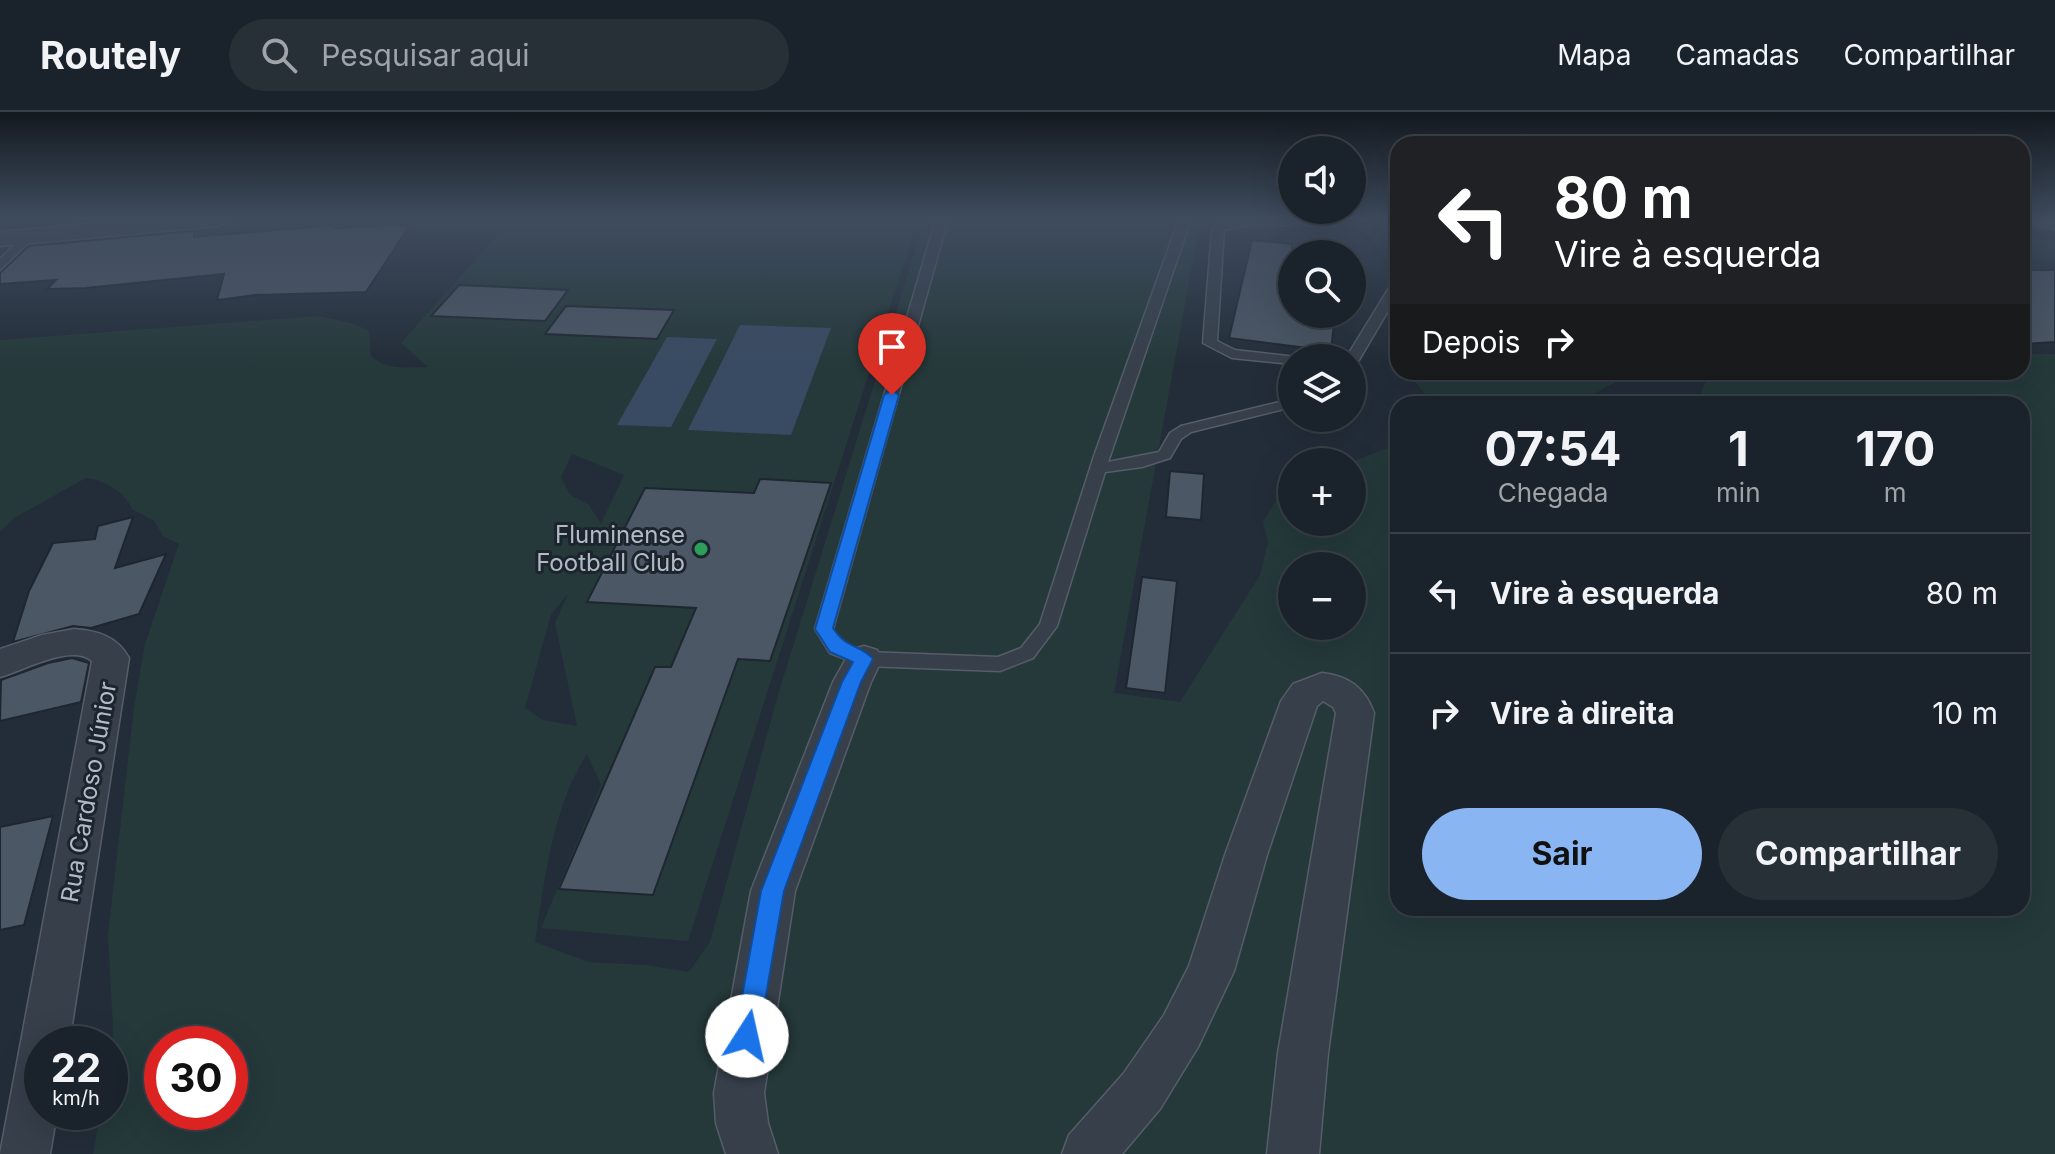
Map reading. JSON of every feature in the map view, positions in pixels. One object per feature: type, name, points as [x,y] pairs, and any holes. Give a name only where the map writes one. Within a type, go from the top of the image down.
[{"type":"street","name":"Rua Cardoso Júnior","points":[[0,664],[73,642],[97,645],[111,658],[48,1026]]},
{"type":"street","points":[[752,1154],[742,1123],[739,1093],[773,891],[852,682],[864,659]]},
{"type":"street","points":[[1088,1154],[1142,1091],[1196,1002],[1211,971],[1246,855],[1300,701],[1311,689],[1320,687],[1331,688],[1349,698],[1355,713],[1303,1053],[1293,1154]]},
{"type":"street","points":[[24,1154],[28,1130]]},
{"type":"lane","points":[[928,268],[824,629],[836,648],[864,659],[1000,664],[1027,653],[1048,626],[1098,468],[1168,268]]},
{"type":"lane","points":[[1215,268],[1210,343],[1232,354],[1278,359]]},
{"type":"lane","points":[[1362,344],[1390,296]]},
{"type":"lane","points":[[1098,468],[1142,462],[1165,455],[1175,436],[1186,429],[1278,406]]},
{"type":"green space","points":[[468,268],[903,268],[688,941],[541,928],[601,785],[587,754],[575,775],[558,821],[535,942],[588,962],[645,965],[689,972],[710,942],[778,695],[910,268],[1192,268],[1114,693],[1180,702],[1260,575],[1268,542],[1263,522],[1278,498],[1278,536],[1366,536],[1366,457],[1390,447],[1390,916],[2030,916],[2030,396],[1700,396],[1706,380],[2030,380],[2030,354],[2055,354],[2055,1154],[93,1154],[97,1130],[128,1130],[128,1026],[113,1026],[108,935],[134,708],[145,644],[179,544],[163,536],[154,521],[132,509],[125,497],[113,488],[86,478],[16,517],[0,531],[0,340],[319,316],[355,324],[369,331],[371,356],[384,364],[428,367],[401,343]],"holes":[[[572,454],[624,475],[601,524],[589,505],[570,495],[561,477]],[[568,594],[555,623],[577,726],[543,720],[525,708],[551,614]]]},
{"type":"green space","points":[[1620,380],[1590,396],[1427,396],[1415,382]]},
{"type":"water","points":[[740,325],[831,328],[791,435],[688,430]]},
{"type":"water","points":[[667,337],[717,339],[671,427],[617,425]]},
{"type":"building","points":[[6,268],[382,268],[366,292],[256,295],[217,300],[224,274],[47,289],[56,280],[0,284],[0,273]]},
{"type":"building","points":[[1246,268],[1278,268],[1278,328],[1333,328],[1332,344],[1278,344],[1229,338]]},
{"type":"building","points":[[2030,270],[2055,270],[2055,342],[2030,344]]},
{"type":"building","points":[[459,285],[568,290],[545,321],[431,316]]},
{"type":"building","points":[[566,306],[674,310],[657,339],[545,334]]},
{"type":"building","points":[[1170,471],[1204,474],[1201,520],[1166,517]]},
{"type":"building","points":[[760,479],[831,483],[770,661],[738,659],[653,895],[559,889],[655,667],[671,667],[696,608],[587,602],[645,488],[754,493]]},
{"type":"building","points":[[133,517],[115,568],[166,554],[139,614],[91,628],[73,626],[13,642],[29,591],[53,543],[95,539],[98,526]]},
{"type":"building","points":[[1142,577],[1177,581],[1165,693],[1126,688]]},
{"type":"building","points":[[72,658],[89,663],[81,702],[0,721],[1,680]]},
{"type":"building","points":[[53,816],[24,925],[0,930],[0,827]]},
{"type":"place","name":"Fluminense Football Club","points":[[701,549]]},
{"type":"route","points":[[747,1036],[773,891],[852,682],[864,659],[836,648],[824,629],[892,395]]}]
